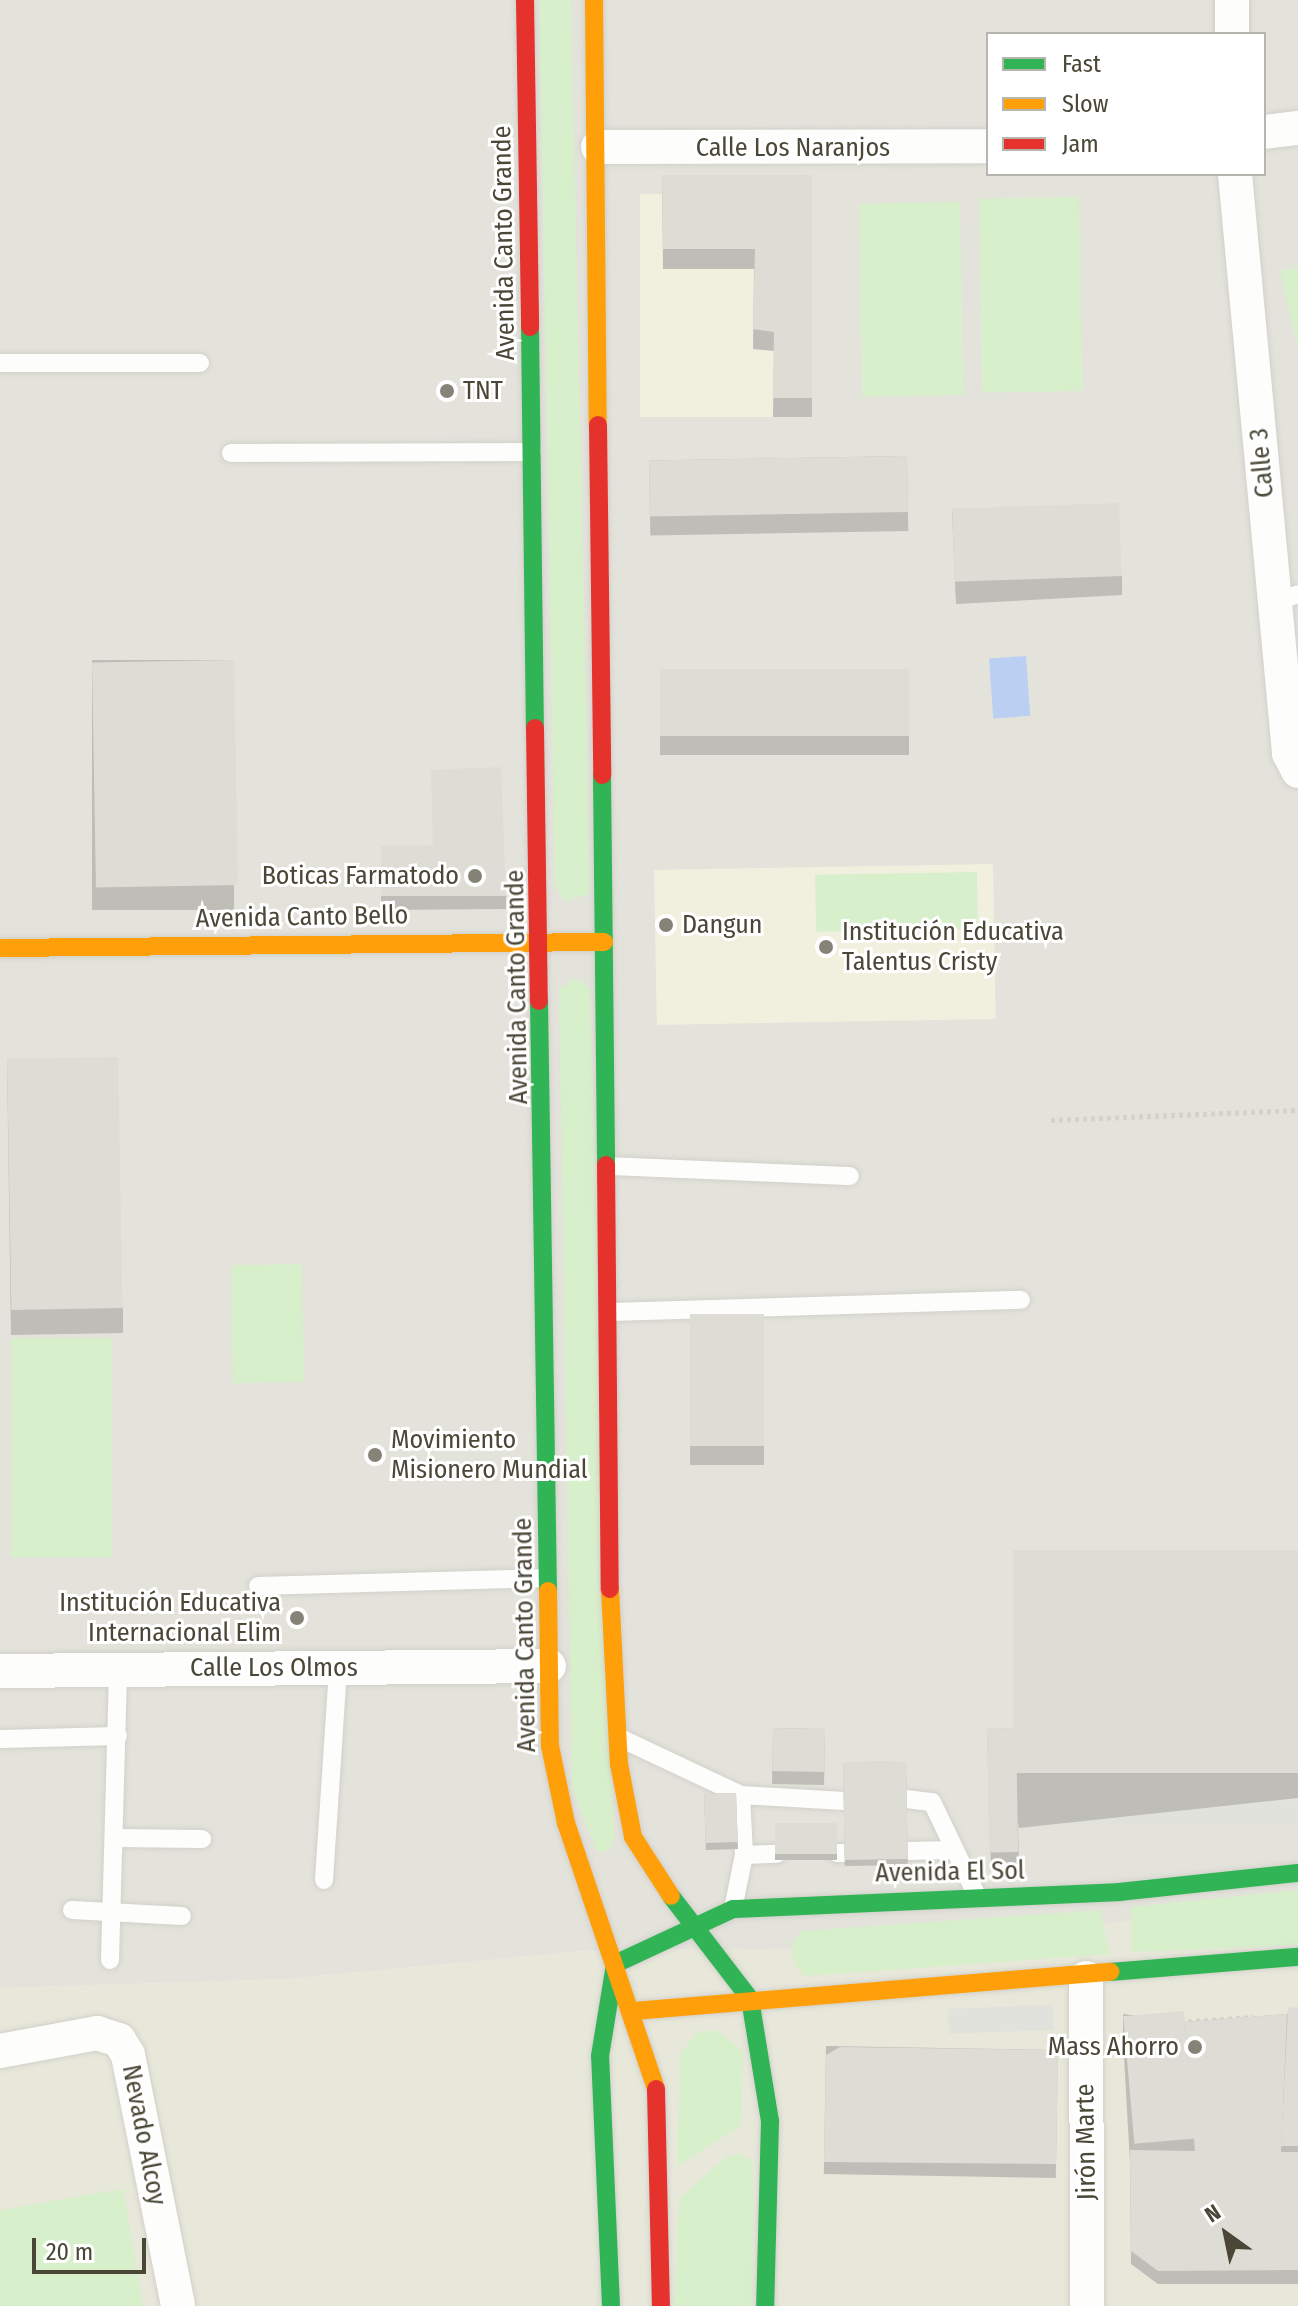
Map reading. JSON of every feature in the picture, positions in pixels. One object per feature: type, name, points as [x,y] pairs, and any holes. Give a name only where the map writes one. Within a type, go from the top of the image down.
[{"type":"main road","name":"Avenida Canto Grande","points":[[525,0],[543,939],[550,1746],[566,1823],[633,2011],[662,2125],[661,2306]]},
{"type":"main road","points":[[594,0],[598,147],[604,942],[617,1737],[633,1837],[689,1924],[750,1999],[770,2121],[765,2306]]},
{"type":"main road","name":"Avenida Canto Bello","points":[[0,948],[543,939],[604,942]]},
{"type":"main road","name":"Avenida El Sol","points":[[615,1964],[689,1924],[733,1909],[1119,1892],[1298,1873]]},
{"type":"main road","points":[[633,2011],[750,1999],[1086,1978],[1298,1957]]},
{"type":"main road","points":[[611,2306],[600,2056],[615,1964]]},
{"type":"street","points":[[1232,0],[1232,32]]},
{"type":"street","points":[[1266,132],[1298,128]]},
{"type":"street","name":"Calle Los Naranjos","points":[[598,147],[986,146]]},
{"type":"street","name":"Calle 3","points":[[1235,176],[1286,598],[1293,762]]},
{"type":"street","name":"Calle Los Olmos","points":[[0,1671],[549,1666]]},
{"type":"street","name":"Jirón Marte","points":[[1086,1978],[1087,2306]]},
{"type":"street","name":"Nevado Alcoy","points":[[0,2051],[97,2033],[119,2040],[128,2055],[178,2306]]},
{"type":"lane","points":[[0,363],[200,363]]},
{"type":"lane","points":[[231,453],[535,452]]},
{"type":"lane","points":[[609,1166],[850,1176]]},
{"type":"lane","points":[[612,1312],[1021,1300]]},
{"type":"lane","points":[[258,1586],[548,1578]]},
{"type":"lane","points":[[324,1880],[338,1668]]},
{"type":"lane","points":[[110,1960],[118,1670]]},
{"type":"lane","points":[[0,1739],[118,1736]]},
{"type":"lane","points":[[617,1737],[741,1795],[844,1801]]},
{"type":"lane","points":[[733,1909],[744,1855],[741,1795]]},
{"type":"lane","points":[[906,1799],[932,1802],[977,1896]]},
{"type":"lane","points":[[115,1838],[202,1839]]},
{"type":"lane","points":[[907,1851],[954,1850]]},
{"type":"lane","points":[[744,1855],[777,1854]]},
{"type":"lane","points":[[72,1910],[182,1916]]},
{"type":"path","points":[[1051,1120],[1298,1110]]},
{"type":"path","points":[[1163,2023],[1268,2016]]},
{"type":"shaded area","points":[[0,0],[1298,0],[1298,1900],[918,1948],[594,1950],[286,1979],[0,1988]]},
{"type":"shaded area","points":[[640,194],[812,194],[812,417],[640,417]]},
{"type":"shaded area","name":"Institución Educativa Talentus Cristy","points":[[993,864],[996,1019],[657,1025],[654,870]]},
{"type":"shaded area","points":[[1065,1801],[1298,1801],[1298,1826],[1065,1826]]},
{"type":"shaded area","points":[[1298,1900],[1298,2306],[0,2306],[0,1988],[286,1979],[594,1950],[918,1948]]},
{"type":"shaded area","points":[[1053,2005],[1054,2030],[949,2034],[948,2009]]},
{"type":"green space","points":[[539,0],[571,0],[590,894],[565,901],[555,886]]},
{"type":"green space","points":[[1079,197],[1082,391],[982,393],[979,199]]},
{"type":"green space","points":[[960,202],[963,395],[862,397],[859,204]]},
{"type":"green space","points":[[1298,267],[1298,349],[1280,271]]},
{"type":"green space","points":[[977,872],[978,929],[816,932],[815,875]]},
{"type":"green space","points":[[576,978],[590,988],[614,1840],[610,1850],[597,1852],[572,1788],[559,989]]},
{"type":"green space","points":[[302,1264],[304,1382],[233,1383],[231,1265]]},
{"type":"green space","points":[[11,1338],[112,1338],[112,1557],[11,1557]]},
{"type":"green space","points":[[1298,1890],[1298,1945],[1131,1952],[1131,1907]]},
{"type":"green space","points":[[1100,1910],[1110,1954],[805,1976],[794,1964],[792,1943],[802,1931]]},
{"type":"green space","points":[[698,2031],[718,2031],[743,2052],[741,2125],[677,2167],[680,2054]]},
{"type":"green space","points":[[741,2154],[753,2161],[753,2306],[674,2306],[679,2199],[727,2156]]},
{"type":"green space","points":[[123,2189],[143,2306],[0,2306],[0,2210]]},
{"type":"water","points":[[1026,656],[1030,716],[993,718],[989,659]]},
{"type":"building","points":[[662,175],[812,175],[812,398],[773,398],[774,332],[753,329],[755,249],[663,249]]},
{"type":"building","points":[[907,456],[908,512],[650,516],[649,461]]},
{"type":"building","points":[[1119,503],[1122,576],[955,582],[952,509]]},
{"type":"building","points":[[234,660],[238,885],[96,887],[92,662]]},
{"type":"building","points":[[660,669],[909,669],[909,736],[660,736]]},
{"type":"building","points":[[501,767],[506,896],[381,896],[381,846],[433,845],[431,770]]},
{"type":"building","points":[[118,1057],[122,1308],[11,1310],[7,1059]]},
{"type":"building","points":[[690,1314],[764,1314],[764,1446],[690,1446]]},
{"type":"building","points":[[1013,1550],[1298,1550],[1298,1773],[1013,1773]]},
{"type":"building","points":[[773,1728],[825,1729],[824,1772],[772,1771]]},
{"type":"building","points":[[1016,1728],[1018,1852],[989,1852],[987,1729]]},
{"type":"building","points":[[906,1762],[908,1859],[845,1860],[843,1763]]},
{"type":"building","points":[[736,1793],[738,1842],[706,1843],[704,1794]]},
{"type":"building","points":[[775,1823],[837,1823],[837,1854],[775,1854]]},
{"type":"building","points":[[1298,2007],[1298,2146],[1281,2146],[1288,2008]]},
{"type":"building","points":[[1184,2011],[1195,2139],[1134,2144],[1123,2016]]},
{"type":"building","points":[[1287,2014],[1281,2152],[1298,2152],[1298,2270],[1158,2271],[1131,2251],[1130,2150],[1195,2151],[1185,2022]]},
{"type":"building","points":[[840,2047],[1058,2050],[1056,2164],[824,2162],[826,2055]]},
{"type":"traffic: fast","points":[[530,327],[535,728]]},
{"type":"traffic: fast","points":[[602,775],[606,1165]]},
{"type":"traffic: fast","points":[[539,1001],[548,1591]]},
{"type":"traffic: fast","points":[[615,1964],[733,1909],[1119,1892],[1298,1873]]},
{"type":"traffic: fast","points":[[671,1896],[750,1999],[770,2121],[765,2306]]},
{"type":"traffic: fast","points":[[1110,1972],[1298,1957]]},
{"type":"traffic: fast","points":[[611,2306],[600,2056],[615,1964]]},
{"type":"traffic: slow","points":[[594,0],[598,425]]},
{"type":"traffic: slow","points":[[0,948],[604,942]]},
{"type":"traffic: slow","points":[[610,1589],[619,1764],[633,1837],[671,1896]]},
{"type":"traffic: slow","points":[[548,1591],[550,1746],[566,1823],[656,2089]]},
{"type":"traffic: slow","points":[[633,2011],[1110,1972]]},
{"type":"traffic: jam","points":[[525,0],[530,327]]},
{"type":"traffic: jam","points":[[598,425],[602,775]]},
{"type":"traffic: jam","points":[[535,728],[539,1001]]},
{"type":"traffic: jam","points":[[606,1165],[610,1589]]},
{"type":"traffic: jam","points":[[656,2089],[661,2306]]},
{"type":"place","name":"TNT","points":[[447,391]]},
{"type":"place","name":"Boticas Farmatodo","points":[[475,876]]},
{"type":"place","name":"Dangun","points":[[666,925]]},
{"type":"place","name":"Institución Educativa Talentus Cristy","points":[[826,947]]},
{"type":"place","name":"Movimiento Misionero Mundial","points":[[375,1455]]},
{"type":"place","name":"Institución Educativa Internacional Elim","points":[[297,1618]]},
{"type":"place","name":"Mass Ahorro","points":[[1195,2047]]}]
